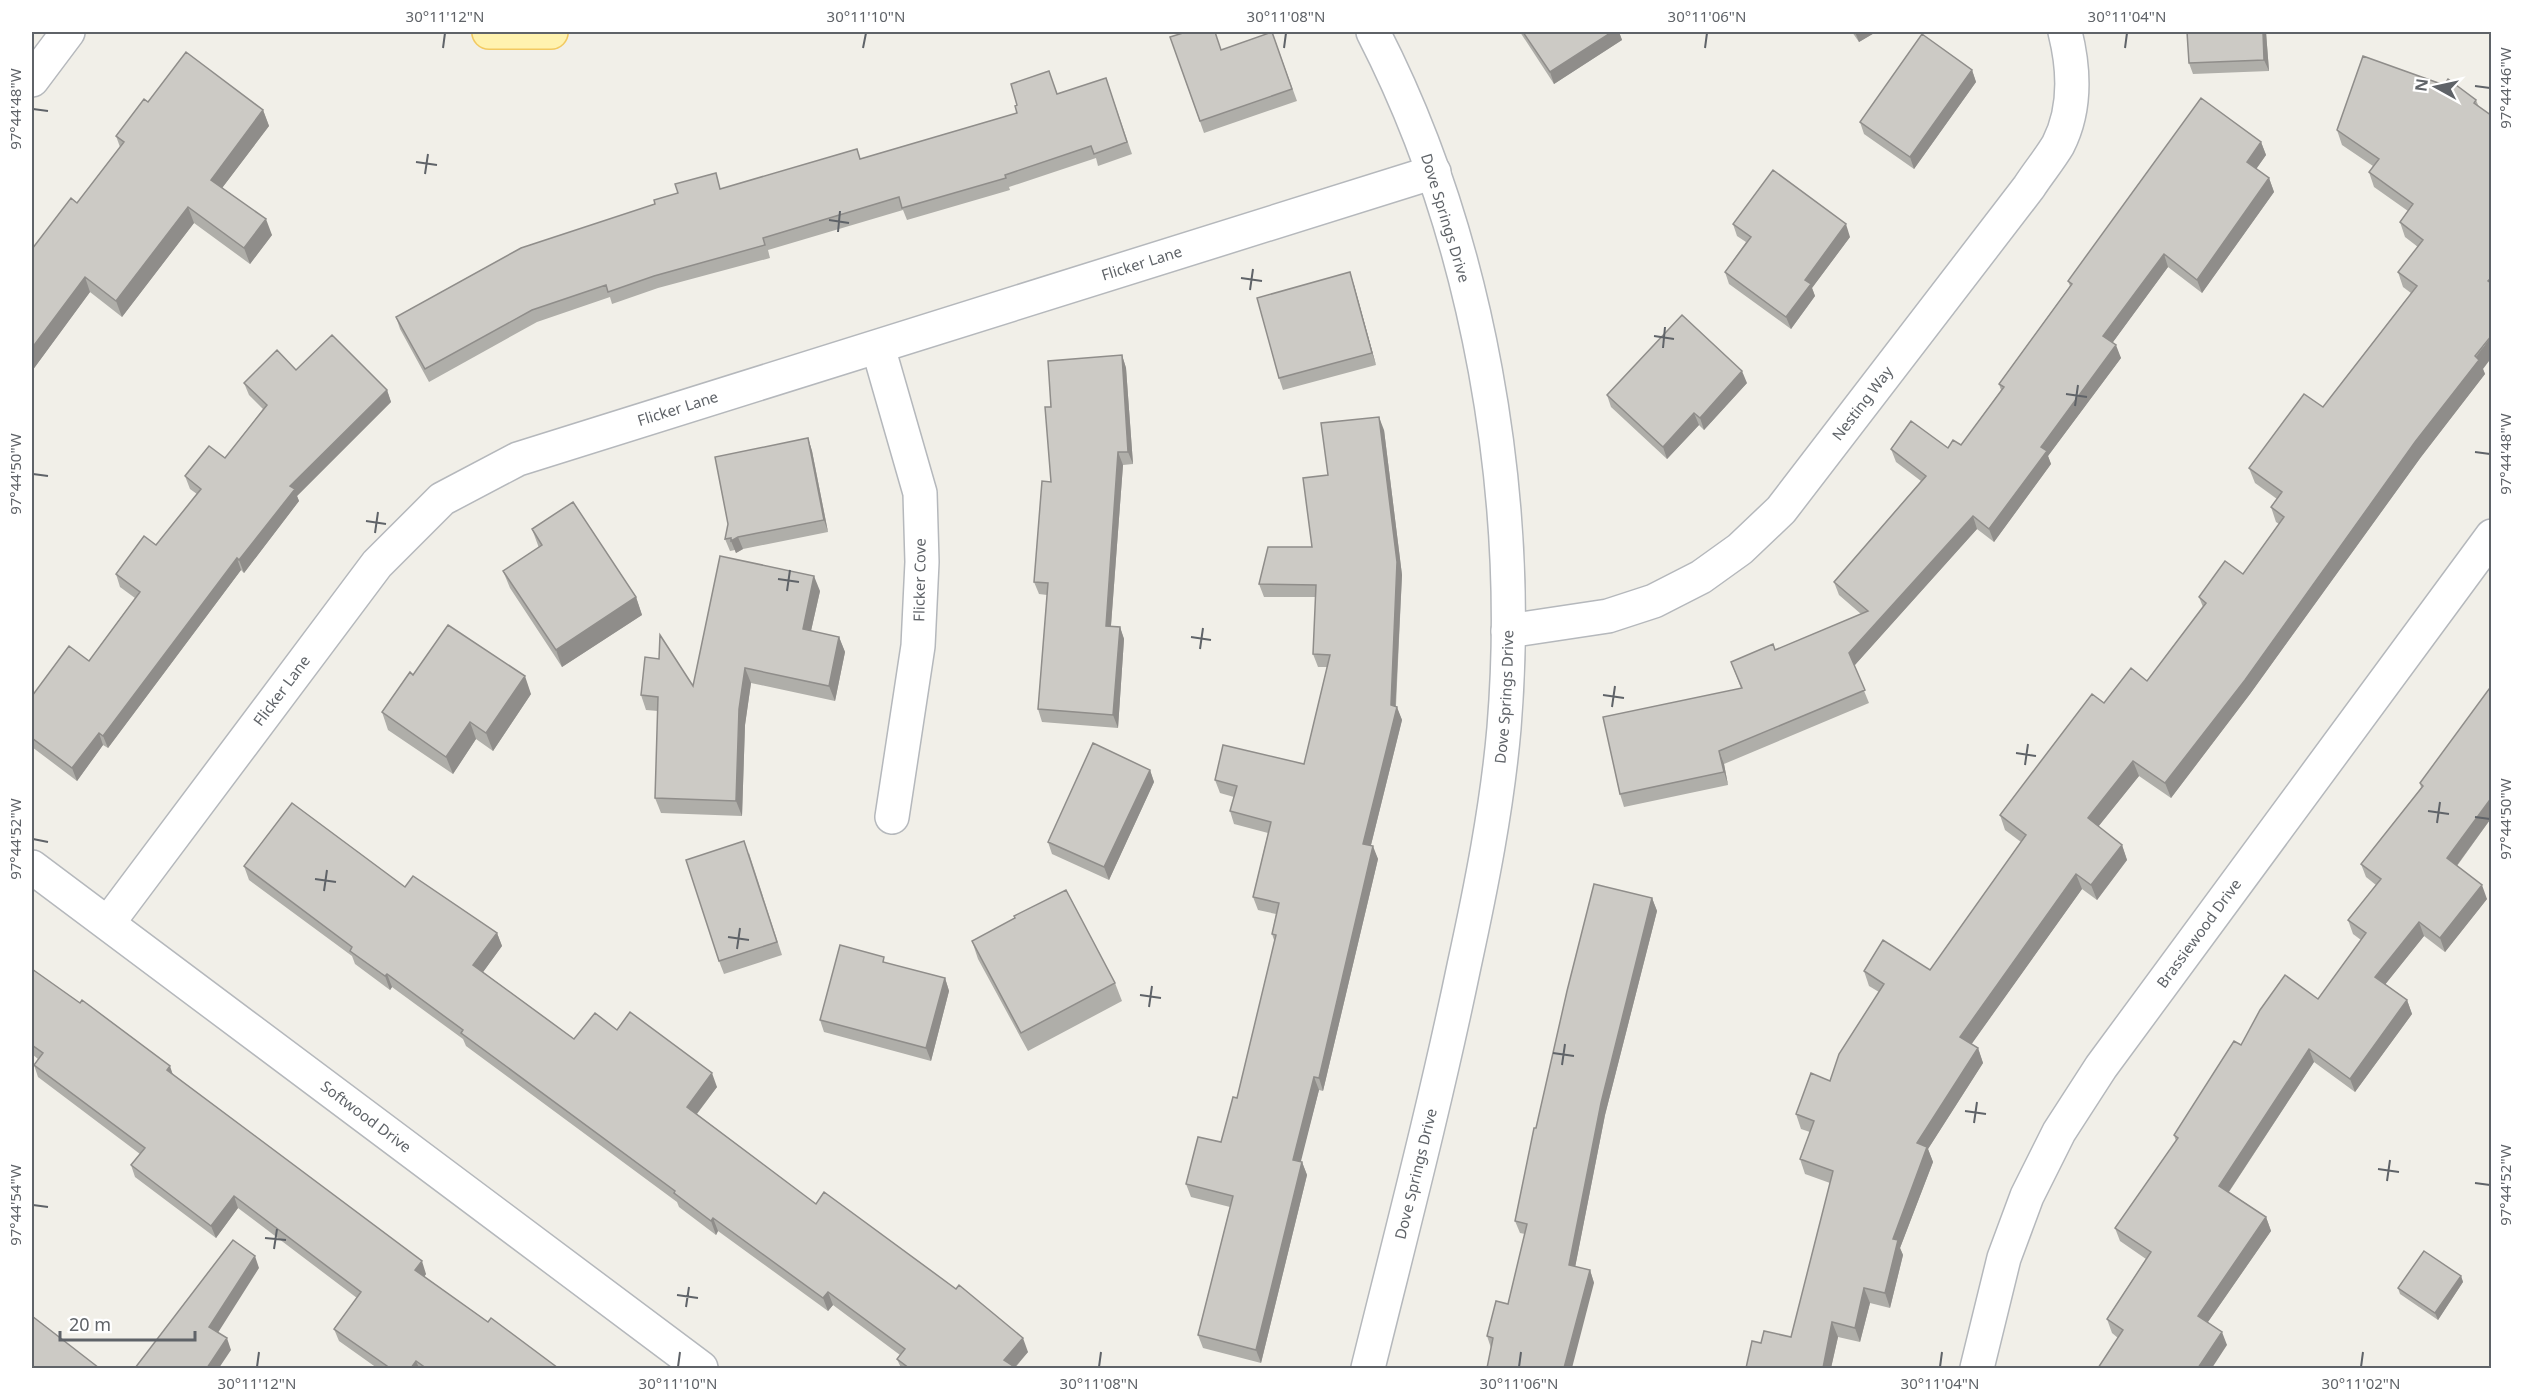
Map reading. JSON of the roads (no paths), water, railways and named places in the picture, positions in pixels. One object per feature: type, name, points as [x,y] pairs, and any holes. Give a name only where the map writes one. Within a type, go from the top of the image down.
[{"type":"main road","points":[[489,32],[551,32]]},
{"type":"street","points":[[32,80],[68,32]]},
{"type":"street","name":"Dove Springs Drive","points":[[1368,1368],[1453,1019],[1474,922],[1491,825],[1504,729],[1509,631],[1504,524],[1495,438],[1485,367],[1469,295],[1434,172],[1409,110],[1373,32]]},
{"type":"street","name":"Nesting Way","points":[[1509,631],[1608,616],[1654,601],[1701,577],[1740,549],[1781,510],[2029,187],[2058,144],[2071,103],[2072,61],[2065,32]]},
{"type":"street","name":"Flicker Lane","points":[[108,923],[377,564],[442,499],[518,459],[1434,172]]},
{"type":"street","name":"Flicker Cove","points":[[878,347],[920,493],[922,550],[918,646],[892,817]]},
{"type":"street","name":"Brassiewood Drive","points":[[1977,1368],[2004,1258],[2027,1196],[2059,1132],[2101,1067],[2492,536]]},
{"type":"street","name":"Softwood Drive","points":[[32,867],[701,1368]]}]
